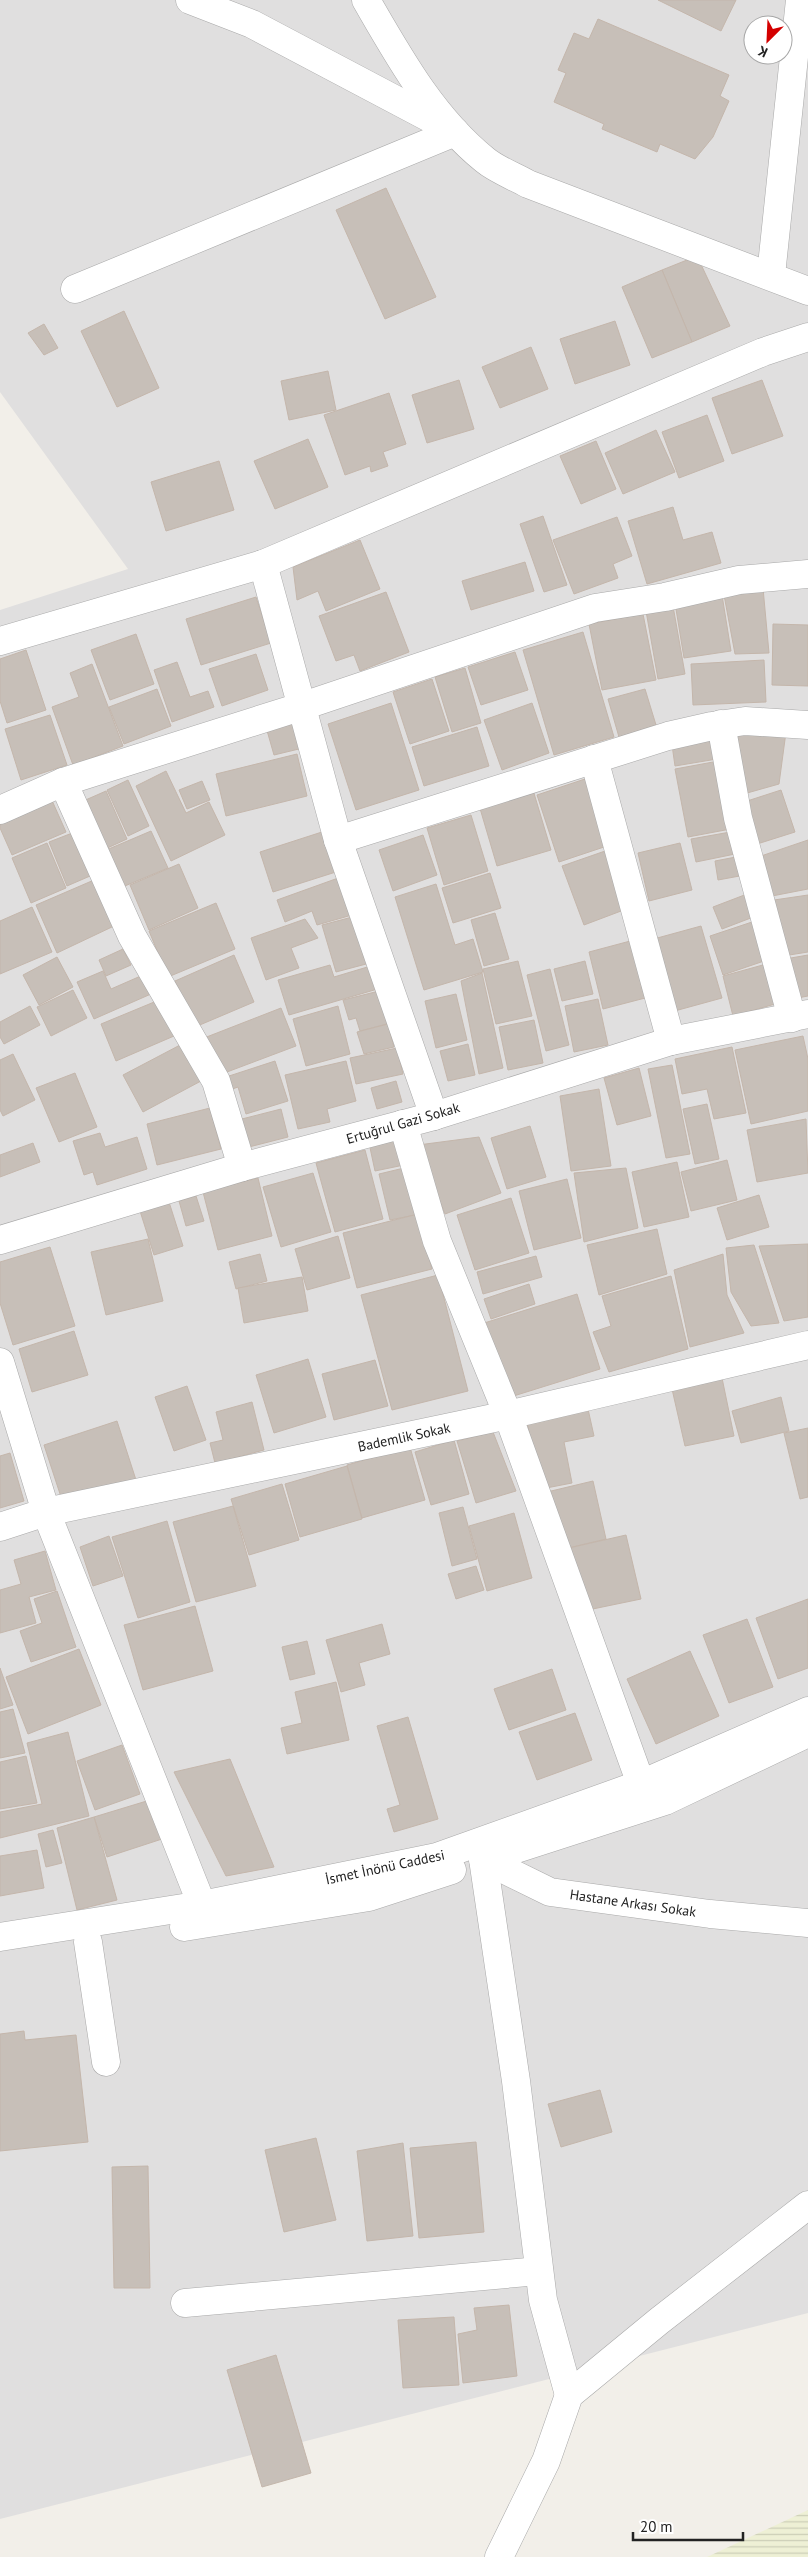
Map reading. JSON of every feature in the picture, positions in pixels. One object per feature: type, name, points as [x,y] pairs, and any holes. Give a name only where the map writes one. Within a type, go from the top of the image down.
[{"type":"street","points":[[190,0],[252,24],[455,132]]},
{"type":"street","points":[[366,0],[404,66],[455,132],[486,161],[528,184],[808,290]]},
{"type":"street","points":[[770,275],[800,0]]},
{"type":"street","points":[[75,289],[455,132]]},
{"type":"street","points":[[0,641],[263,564],[762,352],[808,337]]},
{"type":"street","points":[[263,564],[338,840],[434,1116]]},
{"type":"street","points":[[0,810],[63,782],[303,706],[595,608],[665,597],[739,580],[808,574]]},
{"type":"street","points":[[338,840],[668,736],[721,724],[745,721],[808,725]]},
{"type":"street","points":[[721,724],[738,818],[800,1016]]},
{"type":"street","points":[[594,759],[671,1041]]},
{"type":"street","points":[[63,782],[132,936],[216,1080],[242,1166]]},
{"type":"street","name":"Ertuğrul Gazi Sokak","points":[[0,1240],[242,1166],[434,1116],[671,1041],[800,1016]]},
{"type":"street","points":[[403,1124],[437,1241],[508,1415],[641,1784]]},
{"type":"street","name":"Bademlik Sokak","points":[[0,1527],[46,1512],[508,1415],[808,1345]]},
{"type":"street","points":[[0,1362],[46,1512],[202,1905]]},
{"type":"street","name":"İsmet İnönü Caddesi","points":[[0,1937],[202,1905],[437,1858],[482,1851],[808,1711]]},
{"type":"street","points":[[0,1955],[369,1897],[482,1851],[665,1801],[808,1733]]},
{"type":"street","points":[[482,1851],[516,2081],[543,2300],[569,2395]]},
{"type":"street","name":"Hastane Arkası Sokak","points":[[482,1851],[550,1892],[710,1914],[808,1923]]},
{"type":"street","points":[[88,1942],[106,2062]]},
{"type":"street","points":[[499,2557],[546,2461],[569,2395],[659,2321],[808,2205]]},
{"type":"street","points":[[185,2302],[539,2271]]},
{"type":"shaded area","points":[[0,0],[808,0],[808,2313],[0,2519],[0,610],[128,569],[0,392]]},
{"type":"green space","points":[[808,2510],[808,2557],[707,2557]]},
{"type":"building","points":[[658,0],[736,0],[721,31]]},
{"type":"building","points":[[598,19],[729,75],[720,96],[729,101],[713,137],[695,159],[660,144],[657,152],[602,129],[604,124],[554,102],[566,73],[558,70],[574,33],[589,39]]},
{"type":"building","points":[[386,188],[436,297],[385,319],[336,210]]},
{"type":"building","points":[[697,256],[730,326],[692,342],[662,270]]},
{"type":"building","points":[[662,270],[692,342],[652,358],[622,287]]},
{"type":"building","points":[[124,311],[159,388],[117,407],[81,331]]},
{"type":"building","points":[[615,321],[630,365],[575,384],[560,339]]},
{"type":"building","points":[[44,324],[58,348],[44,355],[28,333]]},
{"type":"building","points":[[531,347],[548,389],[500,408],[482,367]]},
{"type":"building","points":[[328,371],[336,410],[289,420],[281,381]]},
{"type":"building","points":[[459,380],[474,429],[427,443],[412,395]]},
{"type":"building","points":[[762,380],[783,436],[732,454],[712,398]]},
{"type":"building","points":[[389,393],[406,444],[383,452],[388,466],[371,472],[370,466],[345,475],[324,415]]},
{"type":"building","points":[[707,415],[724,461],[679,478],[662,432]]},
{"type":"building","points":[[656,430],[675,472],[623,494],[605,453]]},
{"type":"building","points":[[308,439],[328,487],[275,509],[254,461]]},
{"type":"building","points":[[596,441],[616,489],[581,504],[560,456]]},
{"type":"building","points":[[219,461],[234,510],[166,531],[151,482]]},
{"type":"building","points":[[673,507],[683,540],[712,532],[721,563],[647,584],[628,521]]},
{"type":"building","points":[[543,516],[567,585],[544,592],[520,524]]},
{"type":"building","points":[[617,517],[632,556],[613,564],[618,578],[574,594],[553,540]]},
{"type":"building","points":[[360,540],[380,589],[326,611],[318,591],[297,600],[293,567]]},
{"type":"building","points":[[525,562],[534,591],[471,610],[462,581]]},
{"type":"building","points":[[763,588],[769,653],[735,654],[724,595]]},
{"type":"building","points":[[386,592],[409,652],[360,671],[354,655],[336,661],[319,616]]},
{"type":"building","points":[[722,595],[731,651],[684,658],[675,603]]},
{"type":"building","points":[[256,597],[271,643],[201,665],[186,619]]},
{"type":"building","points":[[673,606],[685,674],[658,679],[646,611]]},
{"type":"building","points":[[643,614],[656,680],[602,690],[589,624]]},
{"type":"building","points":[[773,624],[808,625],[808,686],[772,685]]},
{"type":"building","points":[[583,632],[614,737],[554,755],[523,650]]},
{"type":"building","points":[[136,634],[154,684],[110,700],[91,650]]},
{"type":"building","points":[[26,650],[46,710],[7,723],[0,701],[0,659]]},
{"type":"building","points":[[515,652],[528,690],[481,705],[468,667]]},
{"type":"building","points":[[256,654],[268,690],[222,706],[209,669]]},
{"type":"building","points":[[764,660],[766,702],[693,705],[691,664]]},
{"type":"building","points":[[177,662],[190,697],[208,691],[214,707],[172,722],[154,670]]},
{"type":"building","points":[[92,664],[123,746],[73,765],[52,707],[79,697],[70,673]]},
{"type":"building","points":[[465,668],[481,723],[452,732],[435,677]]},
{"type":"building","points":[[432,679],[449,731],[410,744],[393,692]]},
{"type":"building","points":[[157,689],[171,726],[124,744],[109,707]]},
{"type":"building","points":[[645,689],[656,725],[619,737],[608,699]]},
{"type":"building","points":[[391,703],[419,790],[356,810],[328,724]]},
{"type":"building","points":[[532,703],[549,753],[502,770],[484,720]]},
{"type":"building","points":[[50,715],[67,765],[21,780],[5,729]]},
{"type":"building","points":[[295,720],[303,748],[274,755],[266,727]]},
{"type":"building","points":[[477,727],[489,766],[424,786],[412,747]]},
{"type":"building","points":[[718,730],[723,758],[675,766],[671,738]]},
{"type":"building","points":[[786,732],[779,784],[740,795],[728,735]]},
{"type":"building","points":[[297,754],[307,796],[226,816],[216,774]]},
{"type":"building","points":[[724,760],[736,828],[688,837],[675,769]]},
{"type":"building","points":[[166,771],[186,813],[209,802],[225,835],[171,861],[136,786]]},
{"type":"building","points":[[585,779],[607,846],[559,862],[537,795]]},
{"type":"building","points":[[128,780],[149,826],[128,836],[107,790]]},
{"type":"building","points":[[202,781],[210,800],[187,809],[179,790]]},
{"type":"building","points":[[533,790],[551,850],[497,866],[479,805]]},
{"type":"building","points":[[781,790],[795,832],[754,845],[741,803]]},
{"type":"building","points":[[106,791],[127,839],[103,850],[81,802]]},
{"type":"building","points":[[50,796],[66,832],[12,855],[0,828],[0,818]]},
{"type":"building","points":[[471,815],[488,871],[444,885],[427,828]]},
{"type":"building","points":[[80,830],[97,873],[67,886],[49,842]]},
{"type":"building","points":[[151,831],[168,868],[120,888],[104,851]]},
{"type":"building","points":[[325,831],[339,871],[273,892],[260,852]]},
{"type":"building","points":[[736,831],[740,853],[696,862],[691,839]]},
{"type":"building","points":[[423,835],[437,875],[393,891],[379,850]]},
{"type":"building","points":[[808,840],[808,889],[772,896],[761,856]]},
{"type":"building","points":[[47,843],[66,888],[31,903],[12,858]]},
{"type":"building","points":[[680,843],[692,890],[649,901],[638,853]]},
{"type":"building","points":[[608,850],[629,908],[584,925],[562,866]]},
{"type":"building","points":[[741,856],[745,875],[718,880],[715,861]]},
{"type":"building","points":[[179,864],[198,908],[149,930],[130,885]]},
{"type":"building","points":[[490,873],[501,908],[453,923],[442,888]]},
{"type":"building","points":[[341,877],[352,915],[317,925],[312,911],[285,922],[277,900]]},
{"type":"building","points":[[94,880],[114,926],[57,953],[36,905]]},
{"type":"building","points":[[436,884],[455,945],[473,939],[483,972],[424,990],[395,897]]},
{"type":"building","points":[[747,894],[756,916],[722,929],[713,907]]},
{"type":"building","points":[[808,895],[808,952],[783,956],[774,900]]},
{"type":"building","points":[[216,903],[235,949],[168,977],[149,931]]},
{"type":"building","points":[[32,907],[52,952],[0,974],[0,921]]},
{"type":"building","points":[[495,913],[509,959],[484,966],[471,920]]},
{"type":"building","points":[[356,916],[370,963],[336,972],[322,925]]},
{"type":"building","points":[[305,919],[318,938],[291,948],[299,968],[266,980],[251,938]]},
{"type":"building","points":[[758,920],[770,959],[723,975],[710,936]]},
{"type":"building","points":[[701,926],[722,998],[671,1012],[650,940]]},
{"type":"building","points":[[634,940],[649,997],[603,1009],[589,952]]},
{"type":"building","points":[[123,949],[131,965],[106,976],[99,960]]},
{"type":"building","points":[[234,955],[254,1002],[195,1027],[175,981]]},
{"type":"building","points":[[808,955],[808,996],[792,999],[785,959]]},
{"type":"building","points":[[57,957],[73,987],[39,1005],[23,975]]},
{"type":"building","points":[[518,961],[532,1016],[496,1024],[483,969]]},
{"type":"building","points":[[585,961],[593,994],[562,1001],[554,969]]},
{"type":"building","points":[[770,963],[782,1002],[733,1016],[723,976]]},
{"type":"building","points":[[330,965],[334,977],[374,965],[381,988],[289,1015],[278,980]]},
{"type":"building","points":[[550,969],[569,1045],[546,1051],[527,975]]},
{"type":"building","points":[[103,971],[111,989],[143,975],[151,994],[94,1019],[77,982]]},
{"type":"building","points":[[482,973],[503,1068],[479,1074],[461,981]]},
{"type":"building","points":[[73,990],[87,1018],[51,1036],[37,1007]]},
{"type":"building","points":[[383,990],[391,1023],[360,1031],[356,1018],[349,1020],[343,1000]]},
{"type":"building","points":[[456,994],[467,1040],[436,1048],[425,1001]]},
{"type":"building","points":[[598,999],[608,1045],[574,1052],[565,1006]]},
{"type":"building","points":[[159,1000],[174,1036],[116,1061],[101,1024]]},
{"type":"building","points":[[30,1006],[40,1025],[4,1044],[0,1037],[0,1022]]},
{"type":"building","points":[[338,1006],[350,1054],[306,1066],[293,1019]]},
{"type":"building","points":[[281,1008],[296,1046],[219,1075],[204,1038]]},
{"type":"building","points":[[534,1020],[543,1063],[508,1070],[499,1027]]},
{"type":"building","points":[[388,1024],[394,1047],[364,1054],[357,1032]]},
{"type":"building","points":[[803,1036],[808,1059],[808,1111],[751,1124],[735,1050]]},
{"type":"building","points":[[182,1044],[201,1081],[143,1112],[123,1075]]},
{"type":"building","points":[[468,1044],[475,1075],[448,1081],[440,1051]]},
{"type":"building","points":[[732,1047],[746,1113],[714,1119],[707,1089],[682,1094],[675,1059]]},
{"type":"building","points":[[397,1048],[403,1074],[356,1084],[350,1058]]},
{"type":"building","points":[[13,1054],[35,1100],[3,1116],[0,1110],[0,1060]]},
{"type":"building","points":[[275,1061],[288,1101],[246,1114],[238,1087],[227,1091],[226,1077]]},
{"type":"building","points":[[346,1061],[356,1101],[327,1109],[330,1122],[298,1129],[285,1075]]},
{"type":"building","points":[[672,1065],[690,1154],[666,1158],[648,1069]]},
{"type":"building","points":[[639,1068],[651,1116],[617,1125],[604,1078]]},
{"type":"building","points":[[75,1073],[97,1127],[59,1142],[36,1088]]},
{"type":"building","points":[[396,1081],[402,1102],[377,1109],[371,1088]]},
{"type":"building","points":[[599,1089],[611,1166],[571,1171],[560,1096]]},
{"type":"building","points":[[707,1104],[719,1159],[695,1164],[683,1109]]},
{"type":"building","points":[[210,1108],[221,1149],[157,1165],[147,1124]]},
{"type":"building","points":[[281,1109],[288,1137],[245,1148],[238,1120]]},
{"type":"building","points":[[806,1119],[808,1173],[757,1182],[747,1130]]},
{"type":"building","points":[[530,1126],[546,1177],[507,1189],[491,1138]]},
{"type":"building","points":[[100,1133],[105,1147],[137,1137],[147,1169],[97,1185],[93,1172],[84,1175],[73,1141]]},
{"type":"building","points":[[397,1136],[404,1165],[375,1171],[369,1143]]},
{"type":"building","points":[[479,1137],[501,1193],[445,1214],[418,1145]]},
{"type":"building","points":[[33,1143],[40,1162],[0,1177],[0,1155]]},
{"type":"building","points":[[365,1150],[383,1219],[335,1232],[316,1163]]},
{"type":"building","points":[[727,1160],[737,1200],[691,1211],[681,1172]]},
{"type":"building","points":[[677,1162],[689,1217],[644,1227],[632,1172]]},
{"type":"building","points":[[404,1168],[415,1215],[390,1220],[379,1174]]},
{"type":"building","points":[[626,1168],[638,1228],[584,1242],[574,1173]]},
{"type":"building","points":[[313,1173],[331,1232],[281,1247],[263,1187]]},
{"type":"building","points":[[258,1178],[272,1236],[218,1250],[203,1192]]},
{"type":"building","points":[[567,1179],[581,1238],[534,1250],[519,1191]]},
{"type":"building","points":[[759,1195],[769,1227],[727,1240],[717,1208]]},
{"type":"building","points":[[196,1196],[204,1221],[186,1226],[179,1201]]},
{"type":"building","points":[[511,1198],[529,1253],[475,1270],[457,1215]]},
{"type":"building","points":[[169,1202],[183,1246],[154,1255],[140,1211]]},
{"type":"building","points":[[418,1214],[432,1269],[357,1288],[343,1233]]},
{"type":"building","points":[[657,1229],[667,1274],[599,1295],[587,1245]]},
{"type":"building","points":[[338,1236],[350,1278],[307,1290],[295,1249]]},
{"type":"building","points":[[148,1239],[163,1301],[106,1315],[91,1252]]},
{"type":"building","points":[[808,1244],[808,1317],[784,1321],[759,1246]]},
{"type":"building","points":[[754,1245],[779,1323],[751,1326],[731,1292],[726,1248]]},
{"type":"building","points":[[50,1247],[75,1326],[13,1345],[0,1303],[0,1262]]},
{"type":"building","points":[[260,1254],[267,1281],[236,1289],[229,1262]]},
{"type":"building","points":[[723,1254],[727,1295],[744,1333],[690,1347],[674,1270]]},
{"type":"building","points":[[536,1256],[542,1277],[483,1294],[477,1272]]},
{"type":"building","points":[[438,1275],[468,1391],[392,1410],[361,1295]]},
{"type":"building","points":[[671,1276],[688,1349],[609,1372],[593,1332],[611,1326],[602,1296]]},
{"type":"building","points":[[302,1277],[308,1311],[244,1323],[238,1288]]},
{"type":"building","points":[[529,1284],[535,1304],[491,1319],[484,1299]]},
{"type":"building","points":[[577,1294],[600,1369],[504,1399],[481,1324]]},
{"type":"building","points":[[74,1331],[88,1375],[32,1392],[19,1349]]},
{"type":"building","points":[[308,1359],[326,1417],[274,1433],[256,1375]]},
{"type":"building","points":[[375,1360],[388,1406],[334,1420],[322,1374]]},
{"type":"building","points":[[722,1378],[734,1436],[685,1446],[672,1389]]},
{"type":"building","points":[[187,1386],[206,1440],[174,1451],[155,1397]]},
{"type":"building","points":[[781,1397],[789,1431],[741,1443],[732,1411]]},
{"type":"building","points":[[252,1402],[264,1450],[215,1463],[210,1443],[223,1440],[216,1412]]},
{"type":"building","points":[[588,1409],[594,1436],[564,1442],[572,1483],[541,1489],[527,1422]]},
{"type":"building","points":[[117,1421],[136,1480],[63,1503],[44,1445]]},
{"type":"building","points":[[808,1428],[808,1497],[800,1499],[784,1433]]},
{"type":"building","points":[[493,1432],[516,1491],[476,1503],[457,1441]]},
{"type":"building","points":[[454,1440],[469,1494],[431,1505],[415,1452]]},
{"type":"building","points":[[410,1447],[425,1500],[362,1518],[347,1465]]},
{"type":"building","points":[[10,1453],[24,1501],[0,1508],[0,1456]]},
{"type":"building","points":[[347,1466],[362,1519],[300,1537],[285,1484]]},
{"type":"building","points":[[593,1481],[606,1539],[560,1550],[547,1492]]},
{"type":"building","points":[[282,1484],[299,1540],[249,1555],[231,1499]]},
{"type":"building","points":[[233,1506],[256,1586],[196,1602],[173,1522]]},
{"type":"building","points":[[463,1507],[477,1559],[452,1566],[439,1513]]},
{"type":"building","points":[[514,1513],[532,1578],[487,1591],[469,1526]]},
{"type":"building","points":[[167,1521],[190,1602],[138,1618],[112,1537]]},
{"type":"building","points":[[626,1535],[641,1599],[583,1611],[569,1548]]},
{"type":"building","points":[[109,1536],[123,1576],[93,1586],[80,1547]]},
{"type":"building","points":[[45,1551],[56,1590],[29,1597],[36,1623],[0,1633],[0,1590],[21,1584],[14,1560]]},
{"type":"building","points":[[476,1566],[484,1590],[456,1599],[448,1574]]},
{"type":"building","points":[[57,1591],[76,1647],[31,1662],[20,1631],[42,1623],[34,1599]]},
{"type":"building","points":[[808,1599],[808,1668],[778,1679],[756,1618]]},
{"type":"building","points":[[195,1606],[213,1671],[143,1690],[124,1625]]},
{"type":"building","points":[[747,1619],[773,1687],[729,1703],[703,1635]]},
{"type":"building","points":[[382,1624],[390,1654],[359,1663],[365,1685],[341,1692],[326,1640]]},
{"type":"building","points":[[307,1641],[315,1674],[290,1680],[282,1647]]},
{"type":"building","points":[[79,1649],[101,1705],[28,1734],[6,1677]]},
{"type":"building","points":[[690,1651],[719,1716],[656,1744],[627,1679]]},
{"type":"building","points":[[0,1668],[13,1705],[0,1709]]},
{"type":"building","points":[[552,1669],[566,1710],[509,1730],[494,1689]]},
{"type":"building","points":[[336,1682],[349,1740],[287,1754],[281,1728],[302,1723],[295,1692]]},
{"type":"building","points":[[13,1709],[25,1753],[0,1758],[0,1712]]},
{"type":"building","points":[[575,1713],[592,1760],[537,1780],[519,1732]]},
{"type":"building","points":[[408,1717],[438,1819],[394,1832],[387,1809],[400,1805],[377,1726]]},
{"type":"building","points":[[68,1732],[89,1816],[0,1838],[0,1812],[42,1804],[27,1743]]},
{"type":"building","points":[[122,1745],[140,1794],[95,1810],[77,1761]]},
{"type":"building","points":[[26,1756],[37,1803],[0,1809],[0,1762]]},
{"type":"building","points":[[230,1759],[274,1867],[226,1876],[174,1772]]},
{"type":"building","points":[[150,1800],[162,1839],[107,1857],[94,1817]]},
{"type":"building","points":[[94,1817],[117,1900],[77,1910],[57,1828]]},
{"type":"building","points":[[53,1830],[62,1863],[46,1867],[38,1834]]},
{"type":"building","points":[[37,1850],[44,1888],[0,1896],[0,1856]]},
{"type":"building","points":[[24,2031],[25,2040],[76,2035],[88,2142],[0,2151],[0,2034]]},
{"type":"building","points":[[600,2090],[612,2132],[561,2147],[548,2104]]},
{"type":"building","points":[[316,2138],[336,2220],[284,2232],[265,2150]]},
{"type":"building","points":[[476,2142],[484,2232],[419,2238],[410,2148]]},
{"type":"building","points":[[403,2143],[413,2236],[367,2241],[357,2151]]},
{"type":"building","points":[[148,2166],[150,2288],[114,2288],[112,2167]]},
{"type":"building","points":[[509,2305],[517,2376],[463,2383],[458,2334],[477,2330],[474,2308]]},
{"type":"building","points":[[454,2317],[459,2385],[403,2388],[398,2320]]},
{"type":"building","points":[[276,2355],[311,2473],[262,2487],[227,2370]]}]
